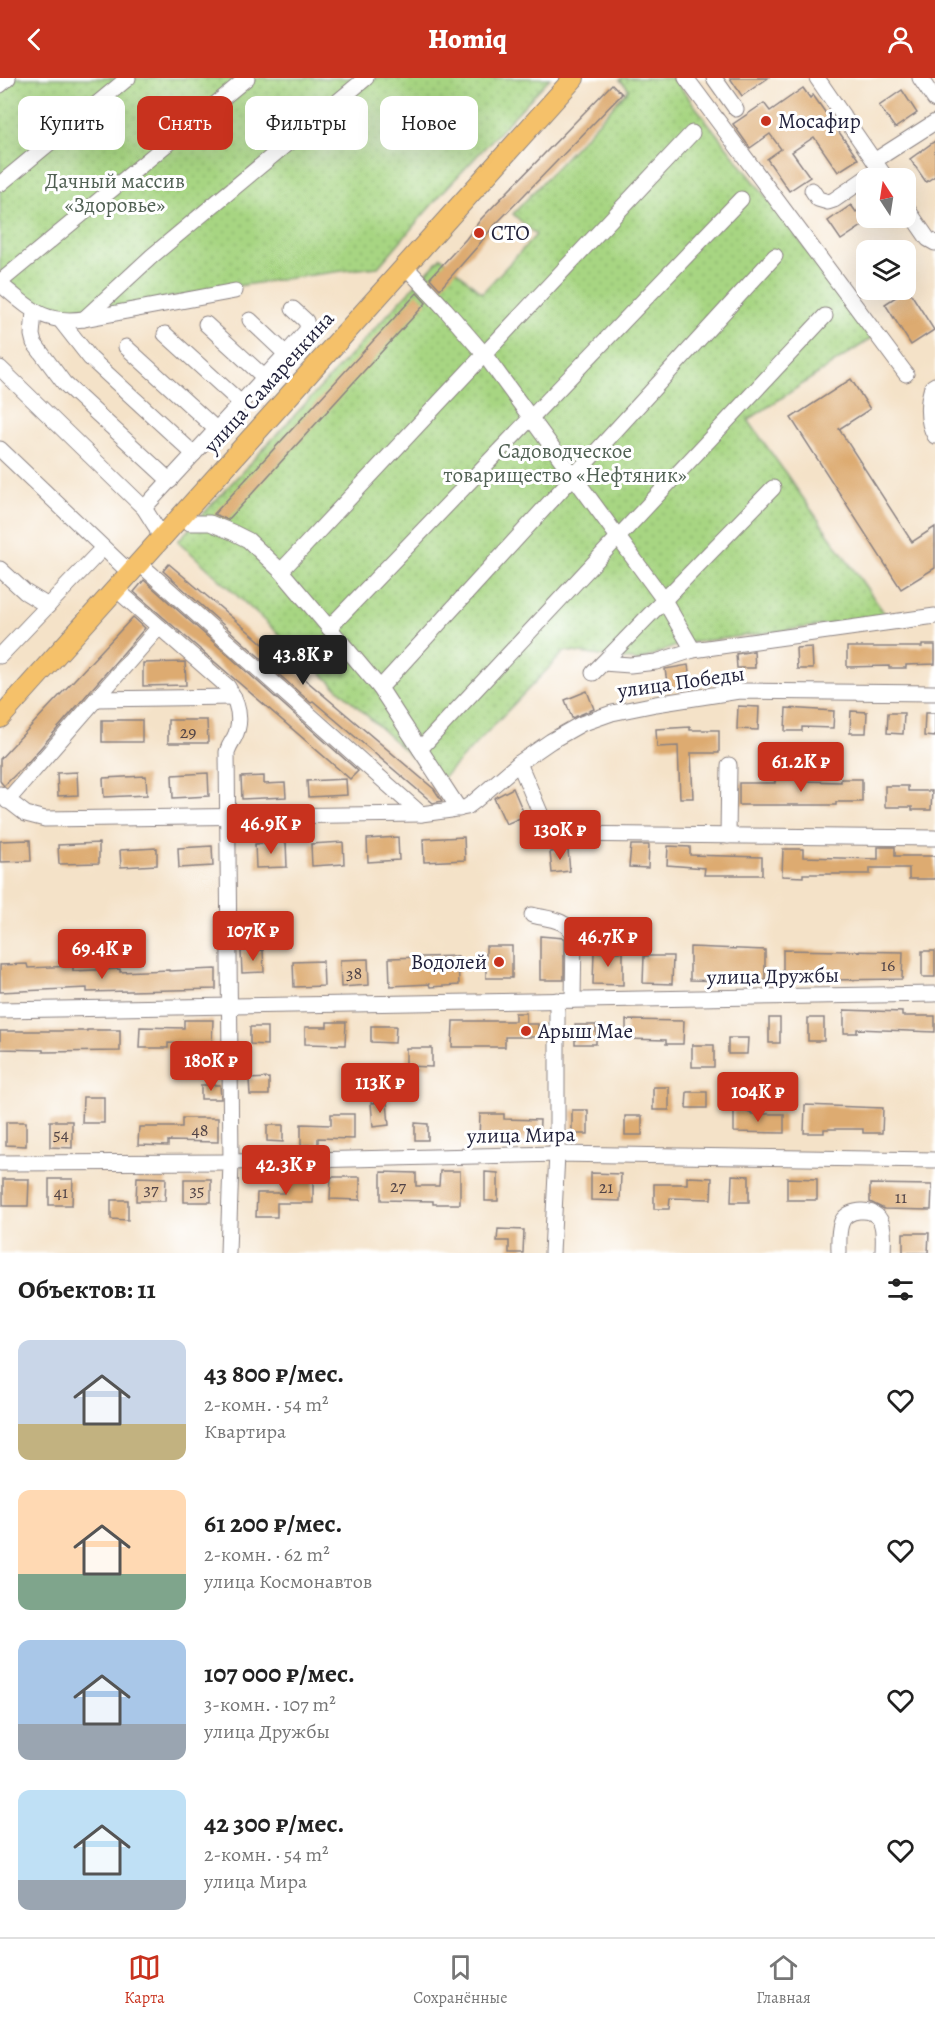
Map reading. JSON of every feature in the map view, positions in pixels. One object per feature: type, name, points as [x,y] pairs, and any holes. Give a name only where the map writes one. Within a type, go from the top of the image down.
[{"type":"main road","name":"улица Самаренкина","points":[[0,718],[574,78]]},
{"type":"street","points":[[0,85],[8,78]]},
{"type":"street","points":[[0,184],[128,78]]},
{"type":"street","points":[[235,291],[84,319],[61,321],[34,312],[0,283],[247,78]]},
{"type":"street","points":[[84,319],[144,263],[366,78]]},
{"type":"street","points":[[686,78],[906,374]]},
{"type":"street","points":[[714,78],[736,109]]},
{"type":"street","points":[[817,78],[879,168]]},
{"type":"street","points":[[920,78],[935,100]]},
{"type":"street","points":[[881,168],[935,122]]},
{"type":"street","points":[[281,571],[692,133]]},
{"type":"street","points":[[812,190],[818,199],[828,202],[856,185]]},
{"type":"street","points":[[329,628],[741,199]]},
{"type":"street","points":[[916,222],[928,239],[935,243]]},
{"type":"street","points":[[380,688],[775,256]]},
{"type":"street","points":[[406,267],[484,354],[664,600],[693,650]]},
{"type":"street","points":[[144,508],[308,329],[306,321],[293,309]]},
{"type":"street","points":[[34,312],[32,335],[34,344],[64,383],[170,480]]},
{"type":"street","points":[[420,749],[825,316]]},
{"type":"street","points":[[250,320],[286,354]]},
{"type":"street","points":[[61,321],[90,358],[194,454]]},
{"type":"street","points":[[206,324],[264,378]]},
{"type":"street","points":[[165,334],[241,403]]},
{"type":"street","points":[[126,347],[217,430]]},
{"type":"street","points":[[0,368],[144,508],[160,539]]},
{"type":"street","points":[[935,385],[932,387],[928,400],[928,413],[935,436]]},
{"type":"street","points":[[0,449],[103,548],[134,568],[421,814]]},
{"type":"street","points":[[773,488],[598,668],[656,662],[693,650],[935,616]]},
{"type":"street","points":[[159,627],[4,798],[26,814],[45,819],[421,814],[459,809],[380,688],[281,571],[248,540],[210,523],[190,523],[181,516]]},
{"type":"street","points":[[0,656],[103,548]]},
{"type":"street","points":[[0,570],[25,592],[48,606]]},
{"type":"street","points":[[116,589],[228,687],[234,697],[239,717],[234,738],[227,752],[231,1162],[228,1253]]},
{"type":"street","name":"улица Победы","points":[[459,809],[475,801],[519,763],[551,741],[581,724],[612,713],[739,691],[935,693]]},
{"type":"street","points":[[96,699],[234,697]]},
{"type":"street","points":[[519,763],[547,829],[557,834],[935,838]]},
{"type":"street","points":[[728,836],[729,765]]},
{"type":"street","points":[[531,915],[564,923],[572,930],[574,935],[573,1000]]},
{"type":"street","name":"улица Дружбы","points":[[0,1010],[935,994]]},
{"type":"street","points":[[552,1253],[557,1154],[557,1000]]},
{"type":"street","name":"улица Мира","points":[[0,1163],[231,1162],[557,1154],[935,1160]]},
{"type":"street","points":[[839,1253],[841,1222],[846,1215],[853,1212],[873,1212],[878,1216],[882,1222],[883,1253]]},
{"type":"green space","name":"Дачный массив «Здоровье»","points":[[0,78],[550,78],[443,192],[378,267],[182,295],[65,316],[46,312],[0,278]]},
{"type":"green space","name":"Садоводческое товарищество «Нефтяник»","points":[[622,78],[673,78],[788,225],[872,338],[748,420],[887,617],[681,644],[638,661],[565,651],[439,782],[178,541],[441,257],[482,293],[536,235],[513,214],[629,89],[620,80]]},
{"type":"building","points":[[730,78],[768,78],[742,96]]},
{"type":"building","points":[[612,84],[622,94],[492,228],[440,289],[430,278],[481,219]]},
{"type":"building","points":[[803,88],[810,98],[813,95],[858,159],[838,172],[814,137],[792,152],[810,177],[789,191],[767,159],[781,149],[770,134],[750,148],[733,124],[764,103],[770,111]]},
{"type":"building","points":[[902,90],[917,113],[895,128],[879,106]]},
{"type":"building","points":[[935,141],[935,176],[926,182],[910,159]]},
{"type":"building","points":[[851,205],[856,212],[856,228],[859,228],[841,240],[828,221]]},
{"type":"building","points":[[417,293],[426,303],[228,520],[214,514]]},
{"type":"building","points":[[891,300],[915,300],[934,330],[911,345],[885,304]]},
{"type":"building","points":[[851,379],[870,409],[839,429],[912,542],[935,527],[935,568],[901,589],[791,418]]},
{"type":"building","points":[[169,564],[434,789],[442,801],[433,803],[313,701],[311,703],[163,571]]},
{"type":"building","points":[[144,580],[358,771],[350,779],[134,592]]},
{"type":"building","points":[[133,617],[145,628],[30,760],[4,786],[0,781],[0,759]]},
{"type":"building","points":[[922,645],[935,645],[935,664],[906,665],[906,668],[847,667],[847,647],[922,647]]},
{"type":"building","points":[[812,647],[813,669],[797,669],[796,648]]},
{"type":"building","points":[[754,651],[755,668],[737,668],[736,654]]},
{"type":"building","points":[[185,662],[186,685],[143,686],[143,663]]},
{"type":"building","points":[[688,665],[691,685],[668,689],[665,669]]},
{"type":"building","points":[[587,691],[594,709],[572,718],[565,700]]},
{"type":"building","points":[[738,706],[759,707],[758,730],[737,729]]},
{"type":"building","points":[[786,708],[834,711],[833,728],[802,727],[802,731],[785,731]]},
{"type":"building","points":[[851,711],[867,712],[866,733],[850,733]]},
{"type":"building","points":[[888,713],[904,713],[903,734],[887,733]]},
{"type":"building","points":[[925,713],[935,713],[935,737],[924,736]]},
{"type":"building","points":[[102,720],[142,720],[142,742],[102,742]]},
{"type":"building","points":[[168,720],[207,720],[208,743],[168,743]]},
{"type":"building","points":[[690,727],[690,730],[719,730],[719,753],[691,753],[693,798],[680,798],[678,746],[657,747],[656,729]]},
{"type":"building","points":[[77,772],[78,795],[58,796],[57,773]]},
{"type":"building","points":[[208,773],[209,796],[173,798],[172,775]]},
{"type":"building","points":[[146,776],[147,795],[104,797],[103,778]]},
{"type":"building","points":[[264,776],[264,784],[285,783],[286,797],[242,799],[241,777]]},
{"type":"building","points":[[346,779],[347,795],[308,797],[307,781]]},
{"type":"building","points":[[775,779],[841,782],[841,779],[862,779],[862,802],[836,802],[836,805],[739,805],[739,783],[775,783]]},
{"type":"building","points":[[885,786],[908,786],[908,791],[932,791],[931,810],[885,807]]},
{"type":"building","points":[[513,788],[525,816],[506,824],[494,798]]},
{"type":"building","points":[[398,837],[399,860],[368,862],[367,839]]},
{"type":"building","points":[[464,837],[465,860],[424,862],[423,839]]},
{"type":"building","points":[[30,840],[31,861],[0,862],[0,841]]},
{"type":"building","points":[[286,842],[287,867],[256,868],[255,844]]},
{"type":"building","points":[[343,842],[344,864],[312,866],[311,844]]},
{"type":"building","points":[[99,843],[99,863],[59,864],[58,845]]},
{"type":"building","points":[[631,845],[649,845],[648,868],[629,867]]},
{"type":"building","points":[[212,846],[213,866],[179,868],[178,848]]},
{"type":"building","points":[[668,846],[690,847],[690,855],[762,857],[762,875],[704,875],[705,868],[667,865]]},
{"type":"building","points":[[878,847],[895,847],[895,856],[935,856],[935,879],[909,879],[909,868],[870,868],[870,874],[782,876],[783,849],[803,849],[803,857],[878,859]]},
{"type":"building","points":[[157,848],[157,865],[121,867],[120,850]]},
{"type":"building","points":[[568,850],[570,871],[552,873],[550,852]]},
{"type":"building","points":[[540,936],[564,938],[564,980],[540,980]]},
{"type":"building","name":"Водолей","points":[[486,946],[512,946],[512,978],[486,978]]},
{"type":"building","points":[[690,947],[765,950],[765,982],[690,980]]},
{"type":"building","points":[[263,950],[264,972],[242,973],[241,951]]},
{"type":"building","points":[[783,950],[903,952],[902,979],[783,978]]},
{"type":"building","points":[[922,951],[935,951],[935,977],[922,977]]},
{"type":"building","points":[[594,952],[623,952],[623,985],[593,984]]},
{"type":"building","points":[[458,956],[459,985],[390,986],[389,958]]},
{"type":"building","points":[[644,956],[673,956],[672,984],[643,983]]},
{"type":"building","points":[[368,959],[369,985],[341,987],[340,960]]},
{"type":"building","points":[[323,961],[324,986],[294,987],[293,962]]},
{"type":"building","points":[[27,964],[28,968],[73,966],[73,971],[216,969],[216,989],[87,992],[87,988],[0,992],[0,965]]},
{"type":"building","points":[[844,1010],[902,1012],[902,1016],[935,1016],[935,1032],[857,1029],[857,1033],[844,1033]]},
{"type":"building","points":[[515,1013],[526,1013],[526,1024],[538,1024],[538,1037],[505,1037],[505,1047],[452,1047],[453,1021],[515,1021]]},
{"type":"building","points":[[769,1018],[780,1018],[780,1043],[769,1043]]},
{"type":"building","points":[[808,1018],[824,1018],[824,1041],[808,1041]]},
{"type":"building","points":[[184,1020],[213,1020],[212,1044],[168,1043],[168,1048],[139,1048],[140,1027],[184,1028]]},
{"type":"building","points":[[626,1020],[684,1021],[683,1044],[666,1044],[666,1040],[626,1039]]},
{"type":"building","points":[[327,1022],[346,1022],[345,1045],[305,1044],[305,1027],[327,1027]]},
{"type":"building","points":[[575,1025],[596,1025],[596,1044],[575,1044]]},
{"type":"building","points":[[371,1026],[396,1026],[395,1043],[371,1042]]},
{"type":"building","points":[[250,1027],[267,1027],[267,1045],[250,1044]]},
{"type":"building","points":[[120,1030],[120,1051],[43,1052],[43,1050],[0,1049],[0,1031]]},
{"type":"building","points":[[728,1038],[748,1038],[747,1054],[728,1054]]},
{"type":"building","points":[[692,1045],[714,1045],[714,1067],[692,1067]]},
{"type":"building","points":[[406,1048],[432,1048],[432,1067],[406,1066]]},
{"type":"building","points":[[269,1078],[269,1095],[250,1095],[249,1079]]},
{"type":"building","points":[[201,1085],[220,1085],[221,1099],[201,1099]]},
{"type":"building","points":[[653,1087],[669,1087],[669,1110],[653,1110]]},
{"type":"building","points":[[687,1092],[707,1092],[707,1108],[686,1108]]},
{"type":"building","points":[[83,1097],[104,1097],[104,1123],[82,1123]]},
{"type":"building","points":[[387,1102],[389,1125],[373,1127],[371,1103]]},
{"type":"building","points":[[805,1105],[883,1108],[882,1133],[863,1133],[863,1129],[824,1129],[824,1133],[804,1133]]},
{"type":"building","points":[[572,1110],[588,1110],[588,1134],[572,1134]]},
{"type":"building","points":[[734,1111],[751,1112],[751,1114],[784,1114],[784,1133],[734,1132]]},
{"type":"building","points":[[331,1114],[354,1114],[354,1139],[318,1138],[318,1145],[301,1145],[301,1124],[331,1125]]},
{"type":"building","points":[[480,1114],[504,1114],[504,1119],[540,1120],[539,1140],[479,1138]]},
{"type":"building","points":[[625,1116],[642,1116],[642,1135],[625,1135]]},
{"type":"building","points":[[182,1118],[218,1118],[218,1142],[168,1141],[168,1146],[138,1145],[139,1127],[182,1127]]},
{"type":"building","points":[[50,1121],[72,1121],[72,1148],[50,1147]]},
{"type":"building","points":[[6,1122],[26,1122],[26,1146],[6,1145]]},
{"type":"building","points":[[415,1123],[428,1124],[428,1140],[415,1140]]},
{"type":"building","points":[[267,1125],[283,1125],[283,1142],[267,1141]]},
{"type":"building","points":[[440,1171],[460,1171],[460,1204],[381,1200],[381,1172],[416,1173],[416,1186],[439,1186]]},
{"type":"building","points":[[485,1172],[498,1173],[498,1201],[485,1201]]},
{"type":"building","points":[[591,1173],[621,1174],[620,1201],[591,1200]]},
{"type":"building","points":[[732,1175],[749,1176],[749,1202],[731,1202]]},
{"type":"building","points":[[284,1176],[313,1177],[313,1203],[277,1203],[277,1217],[256,1217],[257,1193],[284,1193]]},
{"type":"building","points":[[137,1177],[166,1178],[165,1201],[136,1201]]},
{"type":"building","points":[[331,1177],[360,1177],[360,1200],[330,1199]]},
{"type":"building","points":[[687,1177],[712,1178],[711,1199],[670,1198],[669,1209],[654,1209],[654,1184],[687,1184]]},
{"type":"building","points":[[787,1178],[817,1179],[817,1200],[787,1200]]},
{"type":"building","points":[[3,1179],[29,1179],[28,1206],[3,1206]]},
{"type":"building","points":[[49,1179],[73,1179],[72,1205],[49,1205]]},
{"type":"building","points":[[184,1179],[211,1179],[211,1202],[184,1202]]},
{"type":"building","points":[[870,1184],[932,1185],[931,1210],[884,1209],[870,1202]]},
{"type":"building","points":[[111,1200],[128,1200],[128,1220],[111,1219]]},
{"type":"building","points":[[498,1229],[524,1230],[523,1253],[509,1253],[509,1241],[497,1241]]},
{"type":"building","points":[[903,1233],[929,1233],[928,1253],[903,1253]]},
{"type":"place","name":"Мосафир","points":[[766,121]]},
{"type":"place","name":"СТО","points":[[479,233]]},
{"type":"place","name":"Водолей","points":[[499,962]]},
{"type":"place","name":"Арыш Мае","points":[[526,1031]]}]
